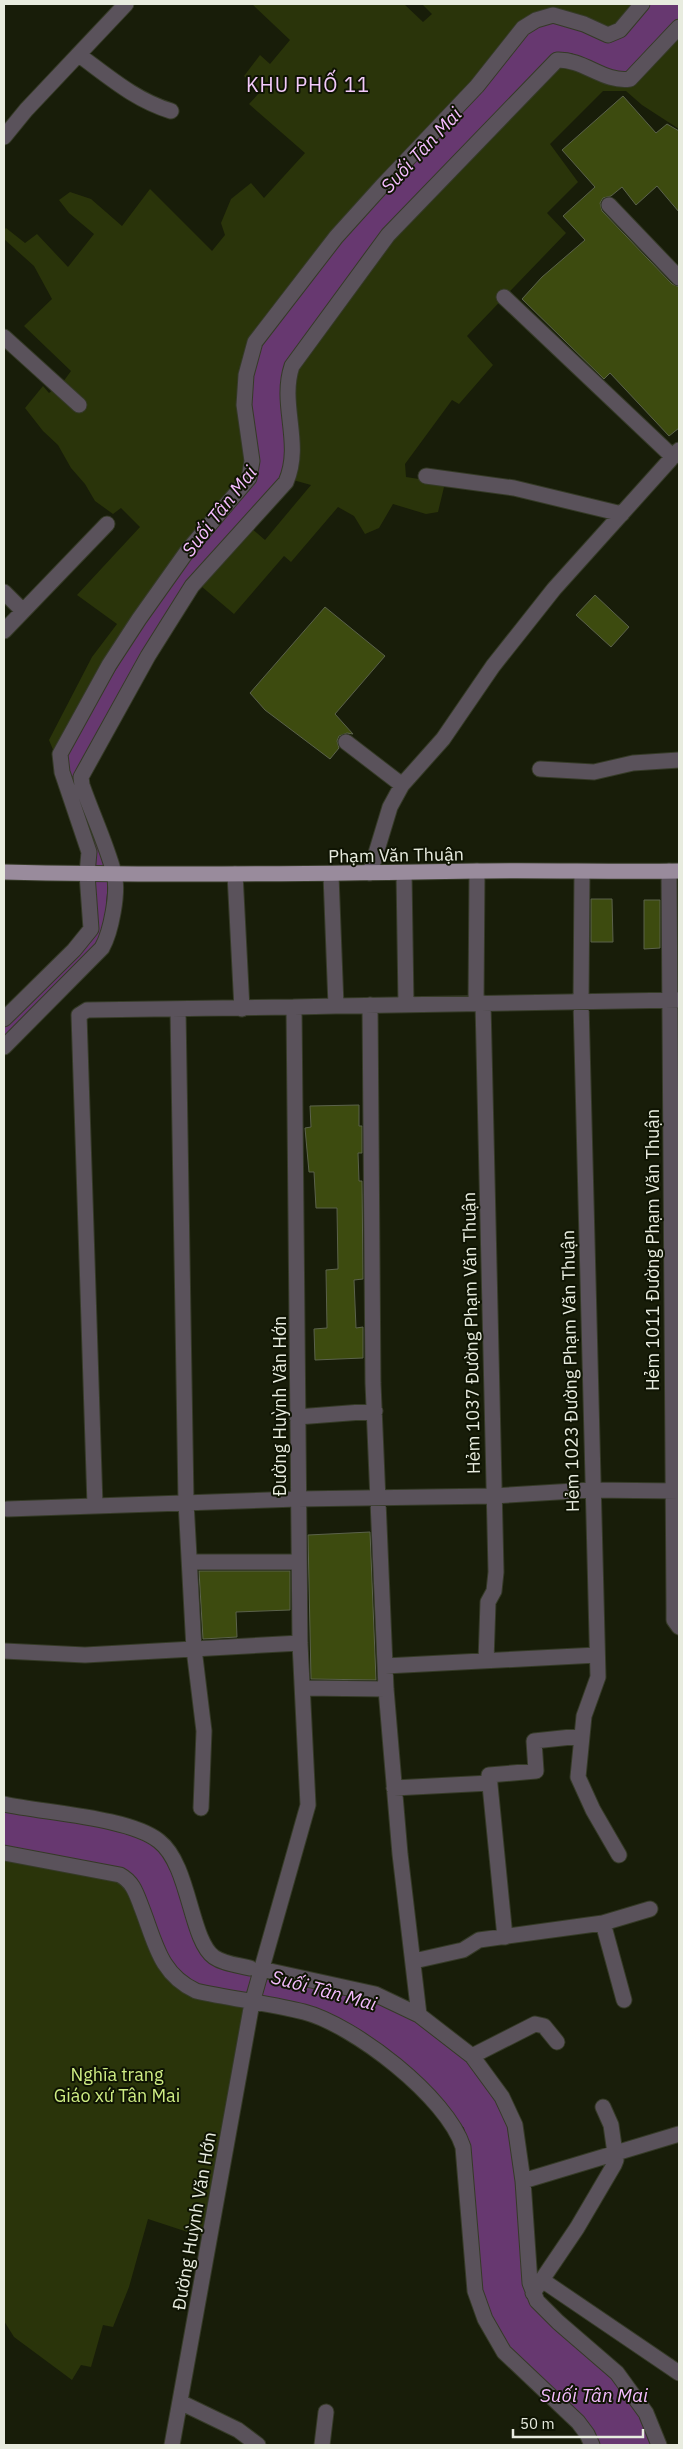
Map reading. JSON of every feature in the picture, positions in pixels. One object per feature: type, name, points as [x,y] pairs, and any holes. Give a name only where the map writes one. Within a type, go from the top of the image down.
[{"type":"main road","name":"Phạm Văn Thuận","points":[[4,872],[114,875],[331,875],[477,871],[674,871]]},
{"type":"street","points":[[4,137],[26,110],[126,4]]},
{"type":"street","points":[[4,1019],[86,937],[91,929],[92,919],[87,874],[89,852],[62,772],[60,754],[109,665],[139,619],[188,550],[249,478],[252,460],[244,405],[246,375],[255,342],[336,237],[477,86],[523,28],[536,20],[553,15],[578,22],[608,34],[620,30],[642,4]]},
{"type":"street","points":[[4,1047],[102,948],[110,929],[114,875],[82,785],[81,777],[148,656],[192,586],[286,482],[292,468],[288,379],[292,366],[388,235],[556,60],[569,60],[619,81],[630,79],[679,27]]},
{"type":"street","points":[[79,55],[140,99],[172,111]]},
{"type":"street","points":[[609,205],[679,278]]},
{"type":"street","points":[[370,873],[390,807],[402,785],[442,739],[493,666],[554,589],[676,454],[504,297]]},
{"type":"street","points":[[4,337],[79,405]]},
{"type":"street","points":[[426,476],[514,488],[622,514]]},
{"type":"street","points":[[4,631],[107,524]]},
{"type":"street","points":[[4,592],[23,611]]},
{"type":"street","points":[[346,742],[402,785]]},
{"type":"street","points":[[540,769],[594,772],[633,764],[679,760]]},
{"type":"street","name":"Hẻm 1037 Đường Phạm Văn Thuận","points":[[477,871],[479,1003],[496,1572],[494,1591],[488,1602],[486,1661]]},
{"type":"street","name":"Hẻm 1011 Đường Phạm Văn Thuận","points":[[674,871],[676,1491],[674,1620],[679,1628]]},
{"type":"street","name":"Hẻm 1023 Đường Phạm Văn Thuận","points":[[582,872],[581,1002],[591,1490],[598,1677],[584,1716],[581,1736],[580,1783],[619,1855]]},
{"type":"street","points":[[404,873],[406,1005]]},
{"type":"street","points":[[235,874],[242,1009]]},
{"type":"street","points":[[331,875],[336,1006]]},
{"type":"street","points":[[95,1505],[78,1016],[87,1010],[242,1009],[674,1000]]},
{"type":"street","points":[[370,1006],[375,1411],[386,1690],[400,1854],[419,2015]]},
{"type":"street","name":"Đường Huỳnh Văn Hớn","points":[[172,2445],[252,2003],[256,1968],[308,1805],[298,1562],[294,1007]]},
{"type":"street","points":[[178,1010],[186,1502],[194,1648],[204,1730],[201,1808]]},
{"type":"street","points":[[297,1417],[375,1411]]},
{"type":"street","points":[[7,1509],[298,1499],[493,1496],[591,1490],[676,1491]]},
{"type":"street","points":[[190,1562],[298,1562]]},
{"type":"street","points":[[4,1651],[85,1655],[300,1643]]},
{"type":"street","points":[[385,1666],[597,1655]]},
{"type":"street","points":[[302,1688],[386,1690]]},
{"type":"street","points":[[505,1937],[489,1775],[536,1771],[534,1741],[581,1736]]},
{"type":"street","points":[[394,1788],[490,1783]]},
{"type":"street","points":[[4,1804],[129,1826],[158,1840],[171,1853],[188,1894],[206,1948],[212,1956],[221,1961],[375,1994],[419,2015],[472,2056],[511,2114],[515,2125],[522,2181],[530,2283],[536,2301],[617,2373],[646,2413],[660,2445]]},
{"type":"street","points":[[4,1853],[120,1874],[132,1884],[158,1952],[175,1979],[196,1991],[306,2013],[351,2034],[408,2074],[452,2123],[463,2147],[475,2291],[485,2319],[504,2352],[578,2422],[592,2445]]},
{"type":"street","points":[[414,1961],[463,1950],[479,1940],[603,1923],[650,1909]]},
{"type":"street","points":[[603,1923],[624,2000]]},
{"type":"street","points":[[472,2056],[535,2024],[544,2026],[556,2042]]},
{"type":"street","points":[[533,2293],[577,2228],[616,2160],[611,2125],[604,2107]]},
{"type":"street","points":[[522,2181],[679,2134]]},
{"type":"street","points":[[542,2280],[679,2373]]},
{"type":"street","points":[[180,2402],[238,2430],[258,2445]]},
{"type":"street","points":[[322,2445],[326,2412]]},
{"type":"green space","points":[[252,4],[404,4],[423,22],[432,14],[422,4],[679,4],[679,129],[642,105],[626,91],[603,91],[550,144],[578,182],[547,213],[566,233],[467,336],[493,365],[459,404],[452,400],[405,464],[406,477],[445,483],[438,512],[426,514],[393,504],[379,528],[365,534],[354,516],[338,507],[291,562],[284,556],[234,614],[201,586],[251,528],[265,540],[311,485],[293,480],[54,752],[49,740],[92,657],[117,624],[77,595],[140,527],[121,508],[113,514],[95,501],[85,484],[71,468],[58,445],[43,431],[25,408],[43,386],[49,393],[63,382],[71,371],[24,326],[52,299],[34,266],[4,239],[4,230],[6,228],[25,243],[37,234],[68,267],[94,234],[69,213],[59,200],[70,192],[91,199],[122,226],[150,189],[212,251],[225,235],[221,223],[231,199],[251,183],[264,198],[305,153],[249,104],[261,91],[244,76],[260,55],[270,64],[290,40]]},
{"type":"green space","name":"Nghĩa trang Giáo xứ Tân Mai","points":[[4,1859],[123,1883],[168,1980],[182,1991],[245,2008],[203,2237],[148,2219],[129,2287],[113,2327],[103,2325],[91,2367],[81,2365],[72,2380],[14,2337],[4,2321]]},
{"type":"water","name":"Suối Tân Mai","points":[[650,4],[679,4],[679,18],[635,67],[620,75],[571,53],[553,55],[287,362],[286,466],[280,479],[231,535],[76,774],[108,878],[105,924],[100,942],[4,1038],[4,1027],[87,946],[98,926],[94,878],[66,755],[110,679],[157,605],[198,547],[254,481],[251,406],[252,379],[260,345],[341,240],[527,33],[540,25],[553,21],[584,31],[633,23]]},
{"type":"water","name":"Suối Tân Mai","points":[[4,1810],[129,1832],[155,1845],[166,1857],[200,1950],[373,1999],[416,2020],[467,2060],[496,2100],[507,2119],[516,2183],[524,2283],[555,2328],[612,2377],[641,2416],[653,2445],[599,2445],[510,2349],[490,2315],[481,2289],[469,2147],[464,2128],[412,2069],[355,2029],[197,1985],[184,1978],[170,1961],[147,1901],[132,1877],[123,1869],[4,1846]]},
{"type":"building","points":[[623,96],[656,133],[667,124],[679,131],[679,212],[657,186],[636,205],[622,187],[611,196],[603,198],[600,203],[602,211],[672,284],[679,287],[679,428],[669,436],[610,373],[604,379],[522,299],[542,277],[585,240],[563,216],[595,187],[562,150]]},
{"type":"building","points":[[595,595],[629,627],[611,647],[576,615]]},
{"type":"building","points":[[325,607],[385,656],[335,714],[353,734],[347,733],[339,736],[337,741],[339,748],[330,759],[265,710],[250,693]]},
{"type":"building","points":[[591,899],[612,899],[613,942],[591,942]]},
{"type":"building","points":[[644,900],[660,900],[660,948],[644,949]]},
{"type":"building","points":[[359,1105],[359,1126],[362,1126],[362,1153],[358,1153],[359,1181],[362,1181],[363,1279],[354,1280],[356,1328],[363,1327],[363,1358],[315,1360],[314,1329],[327,1328],[326,1270],[338,1269],[337,1208],[316,1208],[314,1172],[309,1172],[305,1128],[311,1127],[310,1106]]},
{"type":"building","points":[[370,1532],[376,1680],[311,1679],[308,1535]]},
{"type":"building","points":[[199,1571],[290,1571],[290,1610],[236,1612],[237,1637],[203,1639]]},
{"type":"district","name":"KHU PHỐ 11","points":[[308,84]]}]
